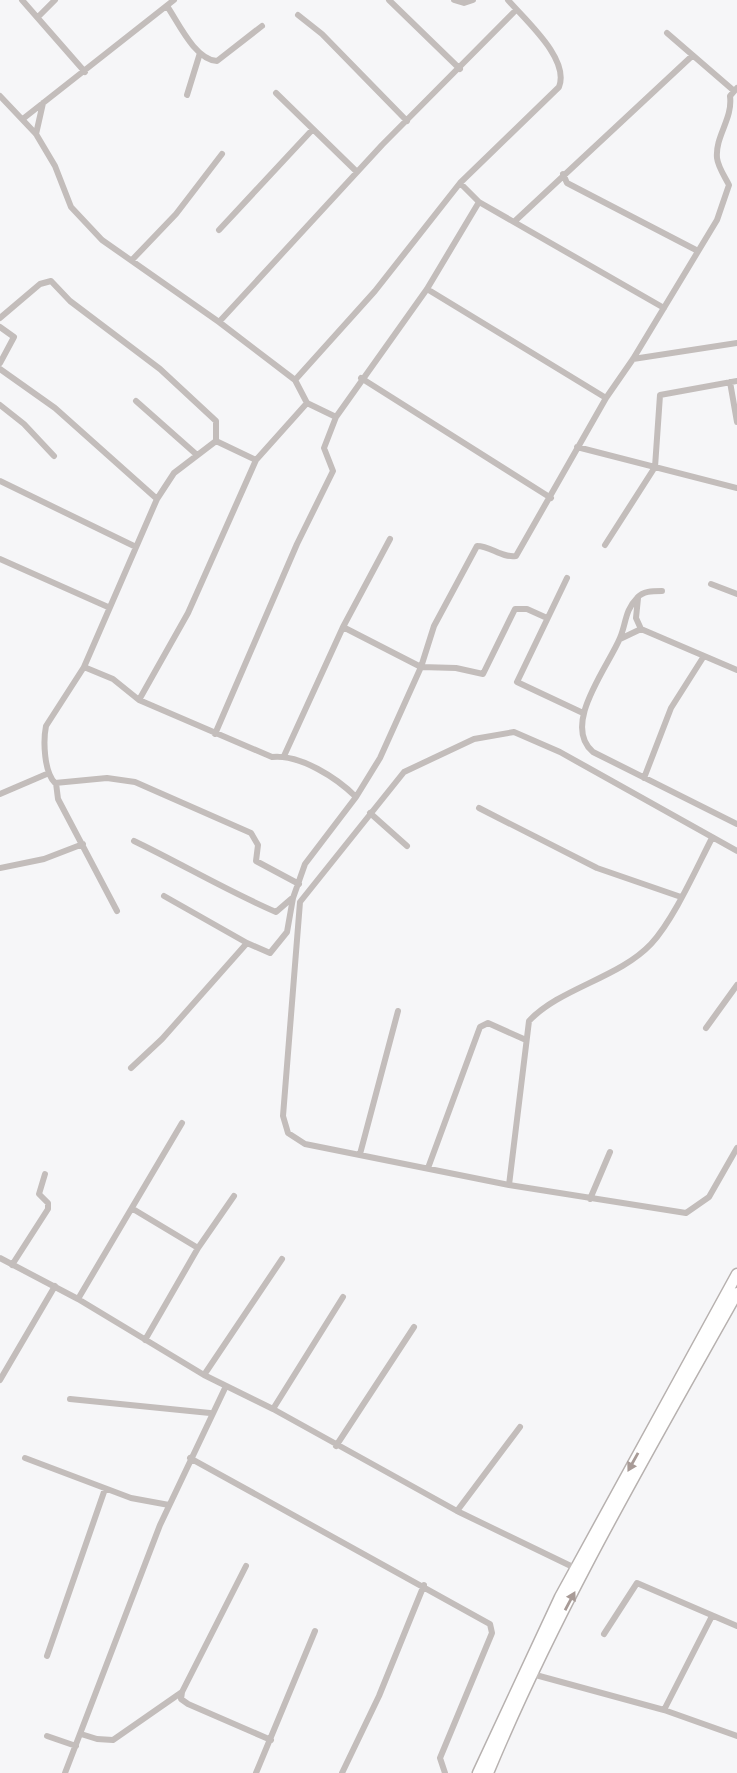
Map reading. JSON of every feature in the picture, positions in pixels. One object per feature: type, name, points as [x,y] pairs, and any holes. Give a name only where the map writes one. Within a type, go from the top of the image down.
[{"type":"highway","points":[[488,1773],[532,1674],[705,1341],[737,1273]]},
{"type":"highway","points":[[478,1773],[575,1568],[705,1341],[737,1293]]},
{"type":"street","points":[[22,0],[85,72]]},
{"type":"street","points":[[38,17],[55,0]]},
{"type":"street","points":[[24,118],[174,0]]},
{"type":"street","points":[[389,0],[460,69]]},
{"type":"street","points":[[454,0],[464,3],[473,0]]},
{"type":"street","points":[[295,380],[375,291],[460,183],[559,88],[562,80],[561,68],[555,56],[508,0]]},
{"type":"street","points":[[167,6],[200,53],[210,61],[217,61],[262,26]]},
{"type":"street","points":[[219,322],[357,172],[516,10]]},
{"type":"street","points":[[299,15],[322,34],[407,121]]},
{"type":"street","points":[[164,896],[270,953],[288,932],[293,898],[305,864],[356,797],[380,758],[421,667],[434,626],[477,546],[484,546],[507,557],[516,556],[606,398],[633,359],[717,220],[729,189],[719,163],[718,149],[728,121],[730,96],[735,89],[667,33]]},
{"type":"street","points":[[187,95],[200,53]]},
{"type":"street","points":[[515,221],[692,56]]},
{"type":"street","points":[[276,93],[357,172]]},
{"type":"street","points":[[0,96],[3,105],[24,118],[36,134],[55,166],[72,207],[102,240],[219,322],[295,380],[307,403],[336,417]]},
{"type":"street","points":[[36,134],[43,103]]},
{"type":"street","points":[[219,230],[313,129]]},
{"type":"street","points":[[132,260],[176,214],[222,154]]},
{"type":"street","points":[[563,174],[567,183],[698,251]]},
{"type":"street","points":[[460,183],[479,202],[664,308]]},
{"type":"street","points":[[215,734],[297,544],[333,471],[324,448],[336,417],[361,378],[427,289],[479,202]]},
{"type":"street","points":[[0,318],[40,285],[51,281],[71,301],[160,369],[216,421],[216,441]]},
{"type":"street","points":[[427,289],[606,398]]},
{"type":"street","points":[[0,327],[14,337],[0,363]]},
{"type":"street","points":[[633,359],[737,343]]},
{"type":"street","points":[[0,369],[55,408],[157,499]]},
{"type":"street","points":[[361,378],[551,498]]},
{"type":"street","points":[[605,545],[655,467],[660,396],[734,382],[737,422]]},
{"type":"street","points":[[136,401],[197,455]]},
{"type":"street","points":[[139,700],[188,613],[256,460],[307,403]]},
{"type":"street","points":[[0,405],[24,424],[54,456]]},
{"type":"street","points":[[117,911],[58,799],[55,783],[49,773],[44,737],[46,726],[84,667],[157,499],[174,473],[216,441]]},
{"type":"street","points":[[216,441],[256,460]]},
{"type":"street","points":[[578,447],[737,488]]},
{"type":"street","points":[[0,481],[136,547]]},
{"type":"street","points":[[284,756],[343,627],[390,539]]},
{"type":"street","points":[[0,559],[108,607]]},
{"type":"street","points":[[567,578],[517,682],[583,713]]},
{"type":"street","points":[[711,584],[737,594]]},
{"type":"street","points":[[662,591],[638,596],[628,609],[620,639],[583,713],[581,727],[588,748],[737,824]]},
{"type":"street","points":[[638,596],[636,618],[640,629],[737,670]]},
{"type":"street","points":[[343,627],[421,667],[456,668],[483,674],[515,609],[527,609],[547,618]]},
{"type":"street","points":[[620,639],[640,629]]},
{"type":"street","points":[[644,778],[671,708],[704,656]]},
{"type":"street","points":[[84,667],[114,679],[139,700],[215,734],[272,757],[284,756],[341,782],[356,797]]},
{"type":"street","points":[[737,851],[560,752],[514,733],[474,738],[404,772],[300,902],[283,1116],[288,1133],[305,1144],[509,1185],[686,1213],[709,1197],[737,1148]]},
{"type":"street","points":[[0,794],[49,773]]},
{"type":"street","points":[[55,783],[120,779],[165,793],[251,833],[258,845],[256,861],[299,884]]},
{"type":"street","points":[[479,808],[597,868],[681,897]]},
{"type":"street","points":[[370,813],[407,846]]},
{"type":"street","points":[[509,1185],[529,1021],[536,1014],[651,944],[681,897],[712,838]]},
{"type":"street","points":[[134,841],[191,868],[229,892],[275,912],[293,898]]},
{"type":"street","points":[[0,868],[44,859],[83,844]]},
{"type":"street","points":[[131,1068],[162,1039],[247,943]]},
{"type":"street","points":[[706,1028],[737,985]]},
{"type":"street","points":[[360,1154],[398,1010]]},
{"type":"street","points":[[428,1168],[481,1027],[488,1023],[526,1040]]},
{"type":"street","points":[[78,1298],[182,1123]]},
{"type":"street","points":[[590,1199],[610,1152]]},
{"type":"street","points":[[12,1265],[48,1209],[48,1203],[39,1194],[45,1174]]},
{"type":"street","points":[[145,1340],[198,1248],[234,1196]]},
{"type":"street","points":[[132,1209],[198,1248]]},
{"type":"street","points":[[0,1258],[78,1298],[204,1375],[273,1409],[457,1511],[575,1568]]},
{"type":"street","points":[[204,1375],[282,1259]]},
{"type":"street","points":[[0,1380],[55,1286]]},
{"type":"street","points":[[273,1409],[343,1297]]},
{"type":"street","points":[[336,1446],[414,1327]]},
{"type":"street","points":[[65,1773],[169,1505],[226,1385]]},
{"type":"street","points":[[70,1399],[211,1413]]},
{"type":"street","points":[[457,1511],[520,1427]]},
{"type":"street","points":[[25,1458],[105,1489],[169,1505]]},
{"type":"street","points":[[190,1458],[487,1620],[492,1628],[440,1758],[445,1773]]},
{"type":"street","points":[[47,1656],[105,1489]]},
{"type":"street","points":[[246,1566],[182,1692],[181,1699],[271,1741]]},
{"type":"street","points":[[604,1634],[637,1583],[737,1626]]},
{"type":"street","points":[[342,1773],[379,1696],[424,1585]]},
{"type":"street","points":[[664,1710],[712,1616]]},
{"type":"street","points":[[256,1773],[315,1631]]},
{"type":"street","points":[[532,1674],[664,1710],[737,1736]]},
{"type":"street","points":[[81,1734],[113,1740],[182,1692]]},
{"type":"street","points":[[47,1736],[76,1746]]}]
